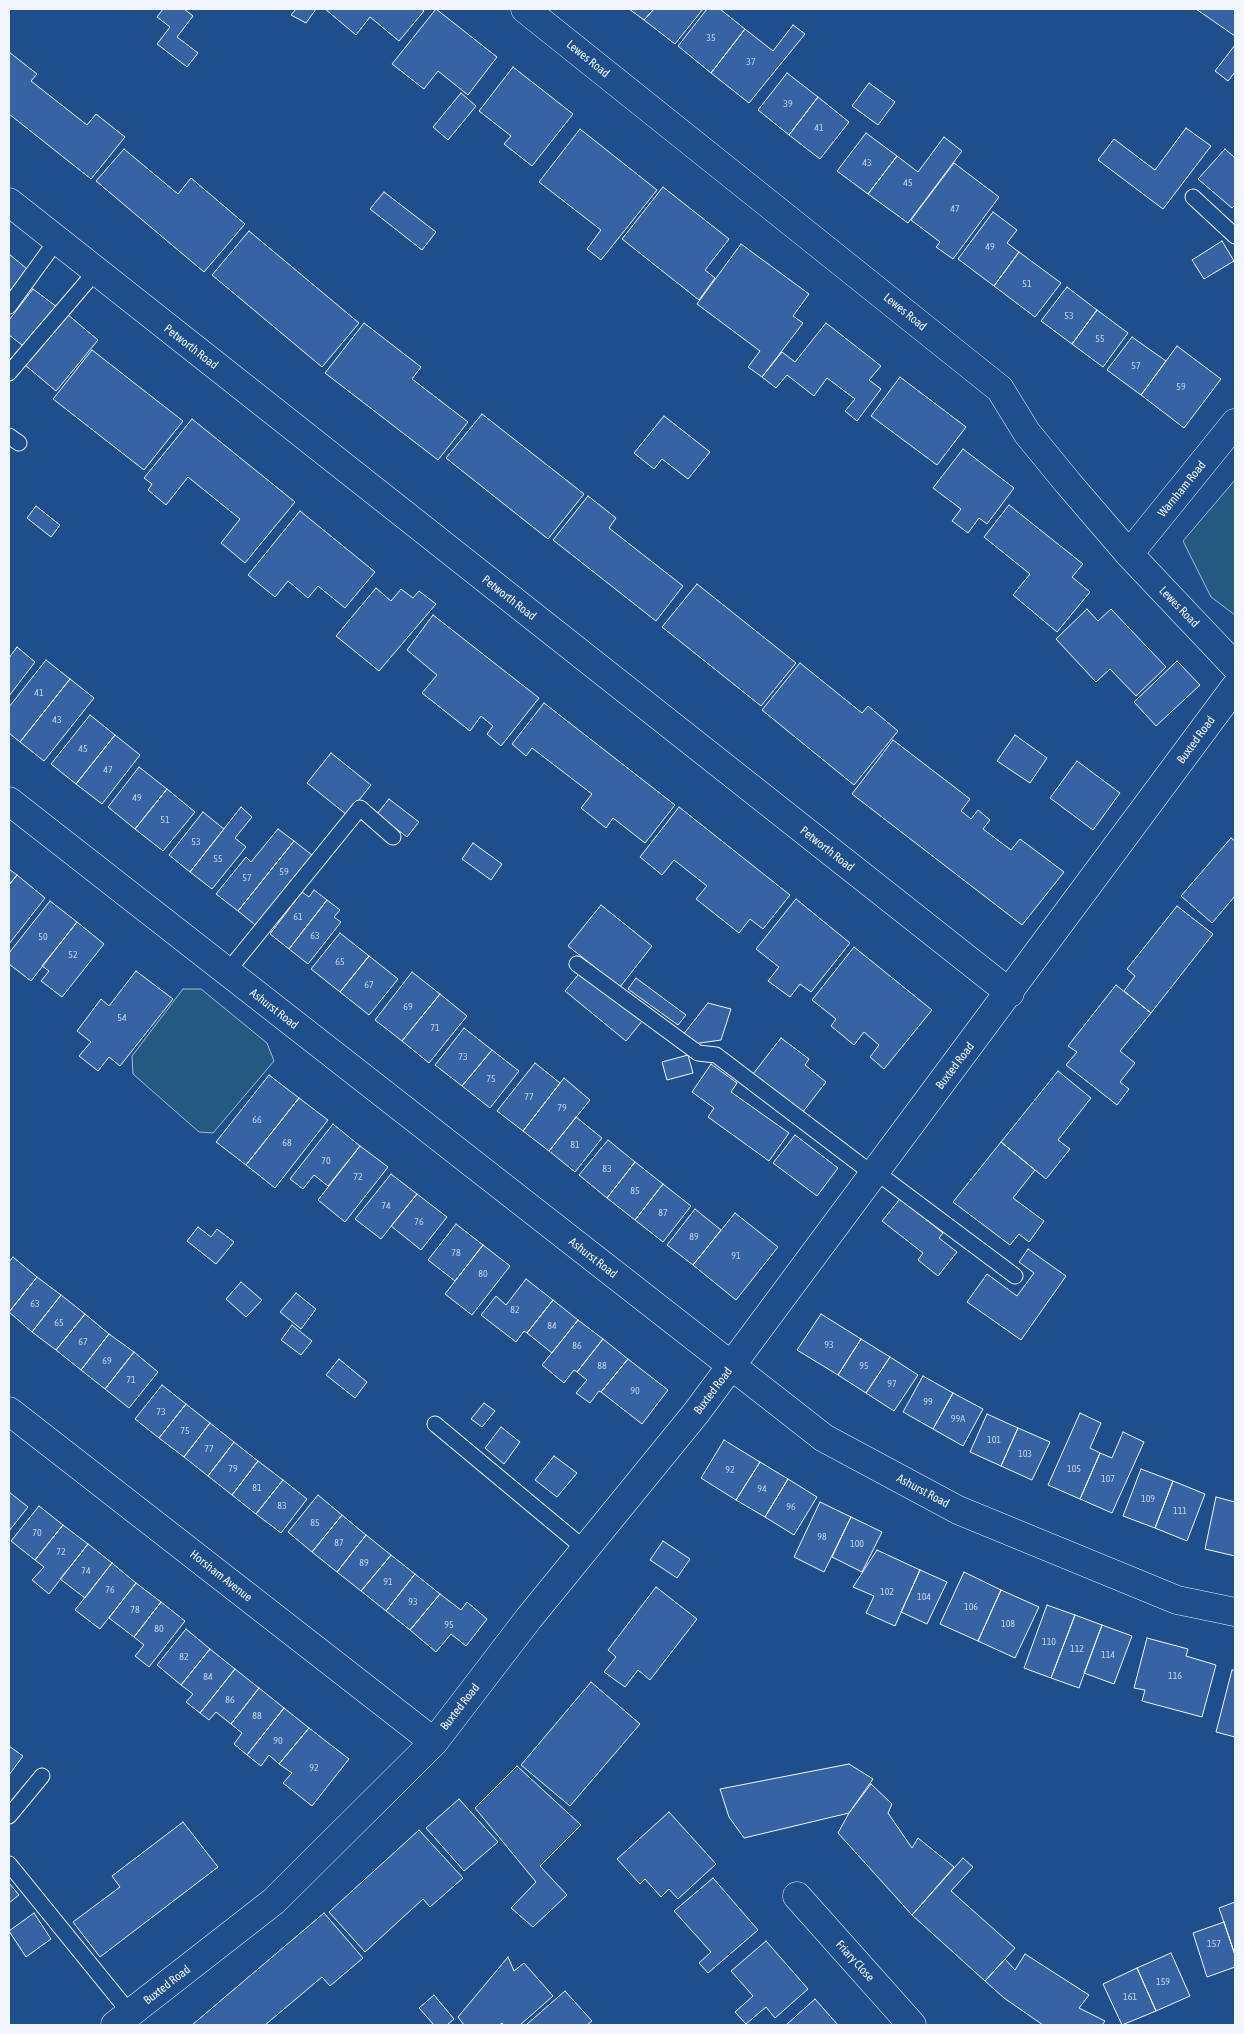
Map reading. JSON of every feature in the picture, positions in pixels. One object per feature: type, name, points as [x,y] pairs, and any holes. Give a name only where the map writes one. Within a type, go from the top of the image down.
[{"type":"street","name":"Lewes Road","points":[[525,9],[1000,389],[1027,433],[1129,554],[1235,666]]},
{"type":"street","name":"Petworth Road","points":[[9,202],[1010,993]]},
{"type":"street","name":"Warnham Road","points":[[1129,554],[1235,423]]},
{"type":"street","name":"Buxted Road","points":[[123,2019],[274,1901],[434,1742],[585,1549],[696,1413],[1010,993],[1235,687]]},
{"type":"street","name":"Ashurst Road","points":[[9,801],[824,1438],[958,1510],[1177,1600],[1235,1612]]},
{"type":"street","name":"Horsham Avenue","points":[[9,1411],[434,1742]]},
{"type":"street","name":"Friary Close","points":[[797,1896],[912,2025]]},
{"type":"lane","points":[[1193,197],[1235,236]]},
{"type":"lane","points":[[9,306],[58,240]]},
{"type":"lane","points":[[9,373],[96,272]]},
{"type":"lane","points":[[227,972],[360,808],[393,837]]},
{"type":"lane","points":[[577,964],[698,1053],[716,1055],[1015,1276]]},
{"type":"lane","points":[[435,1424],[585,1549]]},
{"type":"lane","points":[[9,1816],[42,1776]]},
{"type":"lane","points":[[9,1864],[123,2019]]},
{"type":"shaded area","points":[[1235,480],[1235,615],[1211,597],[1183,541]]},
{"type":"shaded area","points":[[183,989],[201,989],[267,1043],[274,1061],[213,1133],[199,1132],[133,1074],[132,1056]]},
{"type":"building","points":[[163,9],[184,9],[193,16],[177,37],[198,53],[187,67],[157,44],[170,27],[157,17]]},
{"type":"building","points":[[296,9],[316,9],[306,23],[291,15]]},
{"type":"building","points":[[325,9],[421,9],[424,11],[399,41],[370,17],[356,35]]},
{"type":"building","points":[[436,9],[497,57],[468,95],[438,71],[424,89],[392,64]]},
{"type":"building","points":[[629,9],[654,9],[644,20]]},
{"type":"building","points":[[654,9],[703,9],[675,44],[644,20]]},
{"type":"building","points":[[707,9],[720,9],[745,29],[711,73],[678,46]]},
{"type":"building","points":[[1196,9],[1235,9],[1235,36]]},
{"type":"building","points":[[793,25],[805,34],[749,103],[711,73],[745,29],[773,51]]},
{"type":"building","points":[[1235,45],[1235,72],[1228,81],[1215,71]]},
{"type":"building","points":[[9,52],[37,74],[31,81],[87,125],[96,114],[125,137],[91,179],[9,114]]},
{"type":"building","points":[[513,67],[573,114],[532,166],[504,144],[511,136],[479,111]]},
{"type":"building","points":[[787,73],[818,97],[789,135],[758,110]]},
{"type":"building","points":[[869,83],[895,102],[878,125],[852,106]]},
{"type":"building","points":[[461,93],[476,106],[448,140],[433,127]]},
{"type":"building","points":[[818,97],[849,122],[820,159],[789,135]]},
{"type":"building","points":[[1186,128],[1211,146],[1163,209],[1098,160],[1114,139],[1155,170]]},
{"type":"building","points":[[580,129],[657,190],[601,260],[587,249],[601,230],[539,182]]},
{"type":"building","points":[[866,133],[897,156],[868,194],[837,171]]},
{"type":"building","points":[[944,137],[962,151],[908,223],[868,194],[897,156],[918,172]]},
{"type":"building","points":[[124,149],[178,194],[191,178],[245,224],[204,272],[96,181]]},
{"type":"building","points":[[1225,149],[1235,158],[1235,205],[1232,208],[1198,179]]},
{"type":"building","points":[[954,163],[999,197],[953,259],[936,247],[940,242],[911,220]]},
{"type":"building","points":[[663,187],[729,239],[705,270],[715,278],[699,300],[622,239]]},
{"type":"building","points":[[384,192],[436,232],[422,250],[370,209]]},
{"type":"building","points":[[993,212],[1017,230],[1007,243],[1019,252],[994,286],[958,259]]},
{"type":"building","points":[[249,231],[359,323],[322,367],[212,275]]},
{"type":"building","points":[[1222,241],[1234,261],[1204,279],[1192,260]]},
{"type":"building","points":[[741,244],[809,294],[793,316],[803,323],[762,377],[748,367],[760,351],[697,304]]},
{"type":"building","points":[[1019,252],[1061,283],[1035,317],[994,286]]},
{"type":"building","points":[[9,254],[27,269],[9,292]]},
{"type":"building","points":[[1067,287],[1097,310],[1072,344],[1041,321]]},
{"type":"building","points":[[33,289],[57,307],[26,348],[9,335],[9,320]]},
{"type":"building","points":[[1097,310],[1128,333],[1103,367],[1072,344]]},
{"type":"building","points":[[67,314],[98,340],[56,391],[25,365]]},
{"type":"building","points":[[364,323],[421,367],[412,379],[468,422],[438,460],[325,373]]},
{"type":"building","points":[[826,323],[881,366],[869,380],[881,389],[857,421],[845,411],[855,399],[827,378],[814,396],[787,375],[776,388],[762,377],[782,352],[795,362]]},
{"type":"building","points":[[1132,337],[1166,361],[1141,395],[1107,370]]},
{"type":"building","points":[[1177,346],[1221,379],[1184,428],[1141,395]]},
{"type":"building","points":[[92,350],[183,421],[144,470],[53,399]]},
{"type":"building","points":[[900,377],[966,427],[937,465],[871,416]]},
{"type":"building","points":[[482,414],[584,494],[548,539],[446,458]]},
{"type":"building","points":[[664,416],[710,452],[688,479],[662,459],[654,469],[634,453]]},
{"type":"building","points":[[192,419],[295,502],[245,563],[221,543],[240,519],[188,477],[166,505],[148,490],[152,484],[144,478]]},
{"type":"building","points":[[963,449],[1014,488],[987,524],[979,518],[968,533],[952,521],[961,509],[933,488]]},
{"type":"building","points":[[588,496],[616,518],[609,528],[683,586],[656,621],[553,540]]},
{"type":"building","points":[[1009,505],[1083,564],[1072,577],[1090,592],[1057,632],[1013,595],[1030,574],[984,537]]},
{"type":"building","points":[[36,506],[60,525],[51,537],[27,518]]},
{"type":"building","points":[[300,511],[375,572],[345,608],[318,586],[308,598],[288,581],[275,597],[248,575]]},
{"type":"building","points":[[697,584],[796,663],[761,706],[662,627]]},
{"type":"building","points":[[376,588],[391,601],[401,589],[413,598],[419,591],[436,604],[379,671],[336,636]]},
{"type":"building","points":[[1087,609],[1098,621],[1111,609],[1166,667],[1136,696],[1110,669],[1096,682],[1056,639]]},
{"type":"building","points":[[433,615],[539,698],[501,746],[487,734],[493,726],[481,716],[470,731],[422,693],[437,675],[407,650]]},
{"type":"building","points":[[17,647],[35,662],[9,696],[9,658]]},
{"type":"building","points":[[46,660],[70,679],[20,742],[9,733],[9,707]]},
{"type":"building","points":[[1177,661],[1200,685],[1156,726],[1134,702]]},
{"type":"building","points":[[800,663],[862,713],[868,706],[898,731],[854,785],[762,710]]},
{"type":"building","points":[[70,679],[94,698],[44,761],[20,742]]},
{"type":"building","points":[[544,703],[675,805],[645,843],[613,818],[606,828],[581,808],[592,794],[532,748],[526,756],[512,744]]},
{"type":"building","points":[[90,715],[115,735],[76,784],[51,764]]},
{"type":"building","points":[[115,735],[140,755],[102,804],[76,784]]},
{"type":"building","points":[[1015,735],[1047,758],[1030,783],[997,761]]},
{"type":"building","points":[[893,740],[970,799],[961,811],[971,819],[978,810],[990,820],[983,829],[1011,850],[1020,839],[1064,872],[1022,925],[852,794]]},
{"type":"building","points":[[331,753],[371,785],[347,815],[307,783]]},
{"type":"building","points":[[1077,761],[1120,793],[1093,830],[1050,798]]},
{"type":"building","points":[[139,767],[167,789],[135,829],[108,807]]},
{"type":"building","points":[[167,789],[195,812],[163,851],[135,829]]},
{"type":"building","points":[[389,799],[419,822],[407,837],[377,814]]},
{"type":"building","points":[[241,807],[252,817],[235,838],[246,847],[212,889],[190,872]]},
{"type":"building","points":[[679,807],[790,895],[763,929],[750,919],[739,933],[696,899],[707,886],[674,860],[662,875],[640,857]]},
{"type":"building","points":[[203,812],[224,829],[190,872],[169,855]]},
{"type":"building","points":[[278,829],[294,841],[238,911],[216,894],[246,857],[251,862]]},
{"type":"building","points":[[1231,838],[1235,841],[1235,896],[1212,923],[1181,896]]},
{"type":"building","points":[[294,841],[312,855],[285,888],[289,891],[259,928],[238,911]]},
{"type":"building","points":[[473,843],[502,864],[491,880],[462,859]]},
{"type":"building","points":[[9,869],[17,875],[9,885]]},
{"type":"building","points":[[17,875],[45,898],[9,944],[9,885]]},
{"type":"building","points":[[314,890],[327,900],[289,949],[270,934],[302,892],[309,897]]},
{"type":"building","points":[[796,899],[850,943],[811,992],[800,984],[790,997],[768,981],[779,967],[756,949]]},
{"type":"building","points":[[327,900],[340,910],[334,917],[341,922],[308,964],[289,949]]},
{"type":"building","points":[[50,901],[77,922],[31,981],[9,964],[9,953]]},
{"type":"building","points":[[601,905],[652,946],[620,987],[568,946]]},
{"type":"building","points":[[1177,906],[1213,934],[1151,1013],[1124,991],[1135,976],[1127,969]]},
{"type":"building","points":[[77,922],[104,944],[62,997],[41,981],[49,971],[42,966]]},
{"type":"building","points":[[340,933],[369,956],[340,992],[311,969]]},
{"type":"building","points":[[854,947],[932,1010],[884,1069],[870,1057],[879,1045],[864,1032],[854,1045],[831,1026],[836,1019],[812,1000]]},
{"type":"building","points":[[369,956],[398,979],[369,1015],[340,992]]},
{"type":"building","points":[[582,970],[643,1020],[626,1041],[565,991]]},
{"type":"building","points":[[136,971],[173,999],[120,1066],[109,1057],[98,1071],[79,1056],[91,1042],[77,1031],[101,999],[109,1006]]},
{"type":"building","points":[[412,972],[440,994],[402,1041],[375,1020]]},
{"type":"building","points":[[636,978],[686,1015],[678,1025],[628,989]]},
{"type":"building","points":[[1116,985],[1151,1013],[1120,1051],[1135,1063],[1120,1082],[1129,1089],[1117,1105],[1066,1065],[1077,1052],[1068,1046]]},
{"type":"building","points":[[440,994],[467,1016],[429,1063],[402,1041]]},
{"type":"building","points":[[708,1003],[731,1009],[721,1040],[693,1044],[682,1036]]},
{"type":"building","points":[[464,1028],[492,1050],[462,1086],[435,1065]]},
{"type":"building","points":[[781,1038],[809,1059],[805,1065],[826,1082],[802,1113],[753,1074]]},
{"type":"building","points":[[492,1050],[519,1071],[490,1108],[462,1086]]},
{"type":"building","points":[[688,1055],[693,1073],[667,1080],[662,1062]]},
{"type":"building","points":[[535,1063],[560,1083],[523,1131],[497,1111]]},
{"type":"building","points":[[711,1064],[737,1083],[731,1092],[789,1133],[769,1161],[708,1117],[714,1108],[692,1092]]},
{"type":"building","points":[[1058,1071],[1091,1098],[1058,1140],[1070,1149],[1046,1179],[1001,1142]]},
{"type":"building","points":[[269,1075],[299,1098],[246,1165],[216,1142]]},
{"type":"building","points":[[564,1078],[590,1100],[549,1151],[523,1131]]},
{"type":"building","points":[[299,1098],[328,1120],[275,1188],[246,1165]]},
{"type":"building","points":[[576,1117],[602,1138],[575,1172],[549,1151]]},
{"type":"building","points":[[333,1124],[360,1146],[328,1186],[314,1175],[303,1189],[290,1179]]},
{"type":"building","points":[[795,1135],[838,1168],[817,1196],[773,1163]]},
{"type":"building","points":[[608,1140],[635,1162],[607,1198],[579,1175]]},
{"type":"building","points":[[1001,1142],[1035,1170],[1013,1198],[1044,1221],[1029,1242],[1019,1234],[1010,1245],[953,1202]]},
{"type":"building","points":[[360,1146],[388,1167],[345,1222],[318,1200]]},
{"type":"building","points":[[635,1162],[663,1184],[635,1220],[607,1198]]},
{"type":"building","points":[[391,1174],[417,1194],[381,1239],[355,1219]]},
{"type":"building","points":[[663,1184],[691,1206],[663,1242],[635,1220]]},
{"type":"building","points":[[417,1194],[447,1217],[421,1250],[391,1226]]},
{"type":"building","points":[[900,1199],[943,1233],[939,1238],[957,1252],[938,1276],[918,1260],[923,1253],[882,1221]]},
{"type":"building","points":[[695,1209],[721,1230],[693,1265],[667,1245]]},
{"type":"building","points":[[735,1213],[778,1247],[736,1300],[693,1265]]},
{"type":"building","points":[[456,1224],[483,1245],[455,1281],[428,1260]]},
{"type":"building","points":[[198,1227],[211,1237],[217,1229],[234,1242],[216,1264],[187,1241]]},
{"type":"building","points":[[483,1245],[510,1266],[472,1315],[445,1294]]},
{"type":"building","points":[[1028,1249],[1066,1276],[1021,1340],[967,1302],[987,1274],[1017,1296],[1034,1273],[1019,1262]]},
{"type":"building","points":[[13,1257],[37,1277],[9,1312],[9,1262]]},
{"type":"building","points":[[37,1277],[61,1295],[32,1332],[9,1312]]},
{"type":"building","points":[[526,1279],[553,1300],[527,1333],[524,1331],[516,1342],[481,1315],[496,1296],[506,1305]]},
{"type":"building","points":[[241,1282],[262,1300],[246,1317],[226,1299]]},
{"type":"building","points":[[296,1293],[316,1309],[301,1329],[280,1312]]},
{"type":"building","points":[[61,1295],[85,1314],[56,1350],[32,1332]]},
{"type":"building","points":[[553,1300],[578,1320],[552,1353],[527,1333]]},
{"type":"building","points":[[85,1314],[109,1334],[81,1370],[56,1350]]},
{"type":"building","points":[[821,1314],[861,1339],[838,1375],[797,1350]]},
{"type":"building","points":[[578,1320],[603,1339],[577,1372],[574,1370],[564,1383],[542,1365]]},
{"type":"building","points":[[292,1325],[312,1341],[301,1355],[281,1340]]},
{"type":"building","points":[[109,1334],[134,1352],[105,1389],[81,1370]]},
{"type":"building","points":[[603,1339],[628,1359],[590,1403],[576,1393],[587,1380],[577,1372]]},
{"type":"building","points":[[861,1339],[890,1357],[866,1393],[838,1375]]},
{"type":"building","points":[[134,1352],[158,1372],[129,1408],[105,1389]]},
{"type":"building","points":[[890,1357],[918,1375],[894,1411],[866,1393]]},
{"type":"building","points":[[339,1359],[367,1382],[355,1398],[326,1375]]},
{"type":"building","points":[[628,1359],[668,1390],[642,1424],[601,1392]]},
{"type":"building","points":[[923,1376],[953,1393],[933,1429],[903,1412]]},
{"type":"building","points":[[162,1385],[186,1404],[159,1438],[135,1419]]},
{"type":"building","points":[[953,1393],[983,1409],[963,1446],[933,1429]]},
{"type":"building","points":[[484,1403],[495,1411],[482,1427],[471,1419]]},
{"type":"building","points":[[186,1404],[210,1423],[184,1457],[159,1438]]},
{"type":"building","points":[[1080,1413],[1101,1423],[1090,1448],[1100,1453],[1080,1499],[1048,1485]]},
{"type":"building","points":[[987,1414],[1018,1428],[1001,1466],[970,1452]]},
{"type":"building","points":[[210,1423],[234,1442],[208,1476],[184,1457]]},
{"type":"building","points":[[501,1427],[520,1442],[504,1464],[485,1448]]},
{"type":"building","points":[[1018,1428],[1050,1442],[1032,1480],[1001,1466]]},
{"type":"building","points":[[1123,1432],[1144,1442],[1112,1513],[1080,1499],[1100,1453],[1112,1458]]},
{"type":"building","points":[[724,1440],[760,1462],[736,1500],[701,1478]]},
{"type":"building","points":[[234,1442],[258,1461],[232,1495],[208,1476]]},
{"type":"building","points":[[554,1456],[577,1473],[557,1497],[535,1480]]},
{"type":"building","points":[[258,1461],[283,1480],[256,1514],[232,1495]]},
{"type":"building","points":[[760,1462],[788,1479],[765,1517],[736,1500]]},
{"type":"building","points":[[1141,1469],[1173,1481],[1155,1528],[1123,1516]]},
{"type":"building","points":[[788,1479],[817,1497],[794,1535],[765,1517]]},
{"type":"building","points":[[283,1480],[307,1499],[281,1533],[256,1514]]},
{"type":"building","points":[[1173,1481],[1205,1494],[1187,1541],[1155,1528]]},
{"type":"building","points":[[9,1492],[28,1507],[9,1531]]},
{"type":"building","points":[[318,1495],[342,1515],[312,1552],[288,1532]]},
{"type":"building","points":[[1216,1497],[1235,1502],[1235,1556],[1205,1549]]},
{"type":"building","points":[[820,1502],[851,1517],[824,1572],[794,1557]]},
{"type":"building","points":[[39,1506],[63,1525],[35,1560],[11,1541]]},
{"type":"building","points":[[342,1515],[366,1535],[337,1572],[312,1552]]},
{"type":"building","points":[[851,1517],[882,1532],[862,1572],[832,1557]]},
{"type":"building","points":[[63,1525],[88,1544],[49,1594],[32,1580],[44,1567],[35,1560]]},
{"type":"building","points":[[366,1535],[391,1555],[361,1591],[337,1572]]},
{"type":"building","points":[[663,1541],[690,1559],[677,1578],[650,1560]]},
{"type":"building","points":[[88,1544],[112,1563],[85,1598],[60,1579]]},
{"type":"building","points":[[877,1550],[920,1570],[895,1626],[866,1613],[874,1596],[853,1587]]},
{"type":"building","points":[[391,1555],[415,1574],[386,1611],[361,1591]]},
{"type":"building","points":[[112,1563],[136,1583],[100,1629],[75,1610]]},
{"type":"building","points":[[920,1570],[947,1582],[927,1624],[901,1612]]},
{"type":"building","points":[[964,1572],[1001,1590],[978,1641],[940,1624]]},
{"type":"building","points":[[415,1574],[440,1594],[410,1630],[386,1611]]},
{"type":"building","points":[[136,1583],[161,1602],[134,1637],[109,1618]]},
{"type":"building","points":[[656,1587],[697,1619],[650,1680],[638,1670],[625,1687],[604,1672],[616,1657],[608,1650]]},
{"type":"building","points":[[1001,1590],[1039,1607],[1015,1658],[978,1641]]},
{"type":"building","points":[[440,1594],[461,1610],[467,1602],[487,1619],[466,1646],[451,1634],[436,1652],[410,1630]]},
{"type":"building","points":[[161,1602],[185,1621],[149,1667],[135,1656],[144,1645],[134,1637]]},
{"type":"building","points":[[1047,1605],[1075,1615],[1051,1678],[1024,1668]]},
{"type":"building","points":[[1075,1615],[1102,1625],[1079,1688],[1051,1678]]},
{"type":"building","points":[[1102,1625],[1132,1636],[1114,1684],[1084,1673]]},
{"type":"building","points":[[186,1629],[210,1649],[181,1685],[157,1665]]},
{"type":"building","points":[[1147,1638],[1188,1649],[1186,1656],[1216,1665],[1202,1717],[1142,1701],[1145,1690],[1134,1688]]},
{"type":"building","points":[[210,1649],[235,1669],[200,1713],[186,1702],[193,1694],[181,1685]]},
{"type":"building","points":[[235,1669],[259,1688],[231,1724],[216,1712],[209,1720],[200,1713]]},
{"type":"building","points":[[1232,1670],[1235,1670],[1235,1737],[1216,1732]]},
{"type":"building","points":[[591,1682],[640,1724],[570,1806],[521,1765]]},
{"type":"building","points":[[259,1688],[284,1708],[247,1755],[234,1744],[242,1733],[231,1724]]},
{"type":"building","points":[[284,1708],[309,1728],[279,1764],[269,1755],[261,1766],[247,1755]]},
{"type":"building","points":[[309,1728],[349,1759],[312,1806],[283,1783],[292,1773],[279,1764]]},
{"type":"building","points":[[9,1746],[23,1756],[9,1775]]},
{"type":"building","points":[[849,1764],[873,1779],[849,1813],[744,1838],[729,1817],[720,1789]]},
{"type":"building","points":[[517,1766],[581,1825],[540,1866],[567,1895],[533,1927],[511,1908],[536,1882],[475,1808]]},
{"type":"building","points":[[871,1784],[892,1804],[888,1813],[912,1848],[918,1838],[954,1867],[912,1915],[838,1833],[849,1813]]},
{"type":"building","points":[[459,1799],[498,1842],[464,1871],[426,1828]]},
{"type":"building","points":[[669,1812],[716,1864],[678,1899],[669,1889],[661,1897],[645,1879],[640,1884],[617,1859]]},
{"type":"building","points":[[183,1822],[218,1867],[100,1957],[73,1922],[120,1887],[112,1876]]},
{"type":"building","points":[[419,1830],[463,1878],[430,1907],[423,1899],[365,1952],[329,1912]]},
{"type":"building","points":[[963,1858],[973,1867],[951,1891],[1015,1948],[985,1981],[912,1915]]},
{"type":"building","points":[[713,1878],[758,1930],[708,1973],[699,1963],[711,1952],[674,1911]]},
{"type":"building","points":[[9,1883],[19,1895],[9,1903]]},
{"type":"building","points":[[1235,1902],[1235,1955],[1219,1908]]},
{"type":"building","points":[[34,1913],[51,1939],[26,1957],[9,1931]]},
{"type":"building","points":[[324,1913],[363,1958],[330,1986],[322,1977],[265,2025],[192,2025]]},
{"type":"building","points":[[1224,1922],[1235,1955],[1235,1967],[1207,1977],[1193,1933]]},
{"type":"building","points":[[766,1941],[808,1989],[775,2018],[766,2007],[746,2024],[735,2012],[753,1996],[731,1971]]},
{"type":"building","points":[[1171,1953],[1190,1996],[1156,2011],[1137,1968]]},
{"type":"building","points":[[1025,1954],[1089,1995],[1079,2008],[1105,2021],[1102,2025],[1043,2025],[1004,1998],[985,1981],[1005,1959],[1015,1970]]},
{"type":"building","points":[[508,1957],[514,1971],[524,1963],[553,1996],[520,2025],[504,2025],[502,2023],[499,2025],[464,2025],[458,2017]]},
{"type":"building","points":[[1137,1968],[1156,2011],[1122,2025],[1103,1984]]},
{"type":"building","points":[[565,1991],[592,2021],[587,2025],[526,2025]]},
{"type":"building","points":[[434,1995],[454,2019],[447,2025],[434,2025],[419,2008]]},
{"type":"building","points":[[815,1999],[838,2025],[786,2025]]}]
